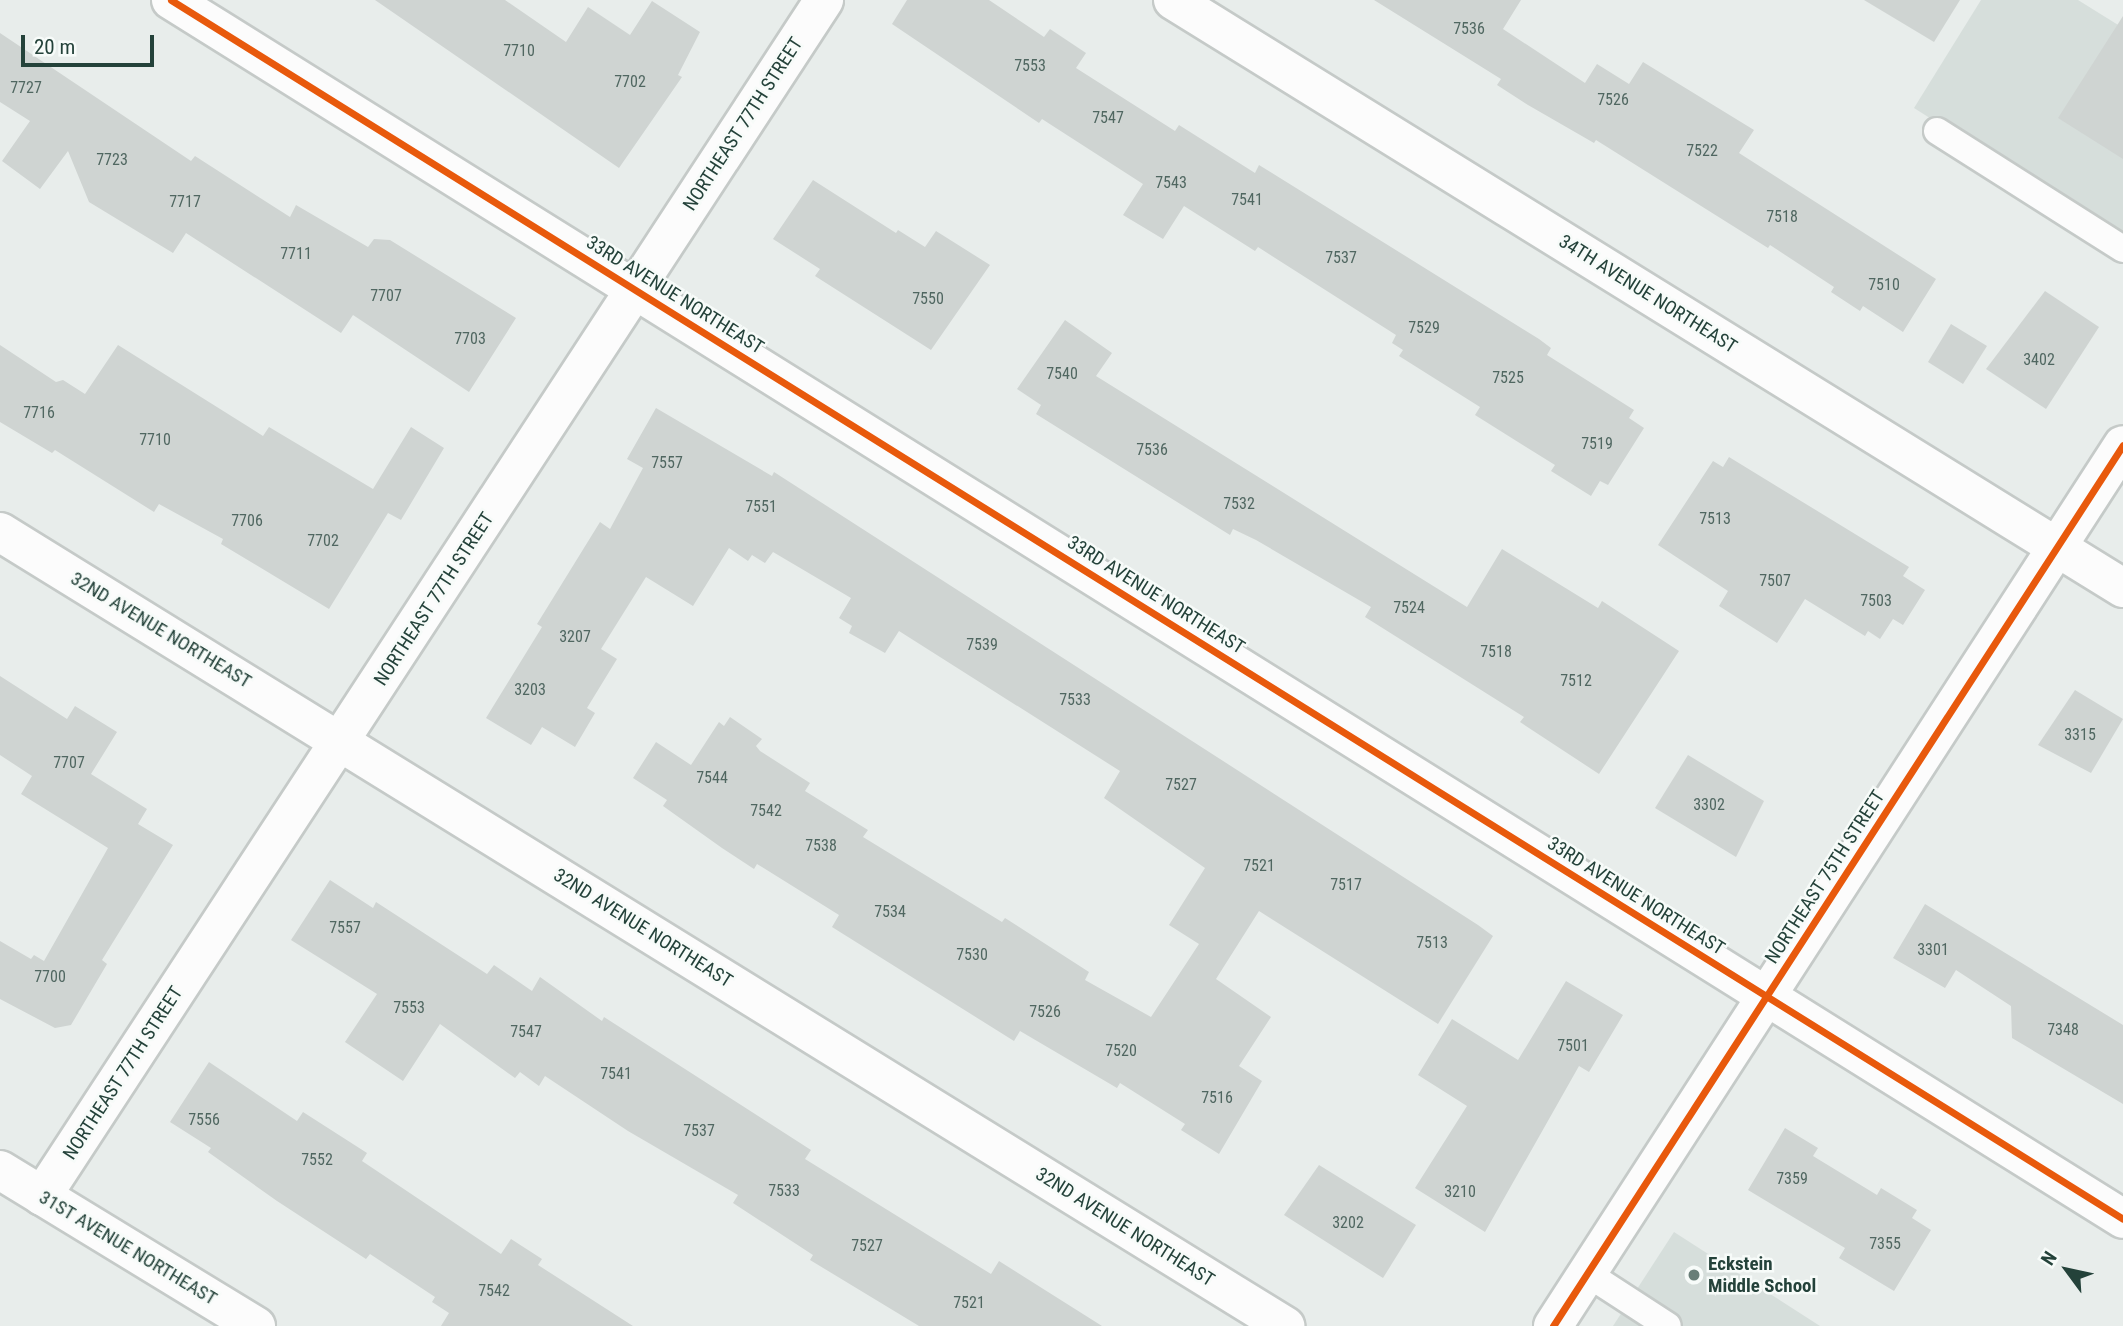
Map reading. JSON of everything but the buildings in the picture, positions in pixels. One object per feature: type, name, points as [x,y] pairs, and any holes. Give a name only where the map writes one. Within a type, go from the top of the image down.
[{"type":"street","name":"33RD AVENUE NORTHEAST","points":[[171,0],[2123,1219]]},
{"type":"street","name":"NORTHEAST 77TH STREET","points":[[42,1196],[824,0]]},
{"type":"street","name":"34TH AVENUE NORTHEAST","points":[[1173,0],[2123,588]]},
{"type":"street","name":"NORTHEAST 75TH STREET","points":[[1553,1326],[2123,446]]},
{"type":"street","name":"32ND AVENUE NORTHEAST","points":[[0,532],[1285,1326]]},
{"type":"street","name":"31ST AVENUE NORTHEAST","points":[[0,1170],[256,1326]]},
{"type":"lane","points":[[1937,131],[2123,249]]},
{"type":"lane","points":[[1588,1274],[1668,1326]]},
{"type":"shaded area","points":[[1981,0],[2078,0],[2123,28],[2123,240],[1914,108]]},
{"type":"shaded area","name":"Eckstein Middle School","points":[[1674,1232],[1820,1326],[1613,1326]]},
{"type":"cycle path","points":[[171,0],[2123,1219]]},
{"type":"cycle path","points":[[1553,1326],[2123,445]]},
{"type":"place","name":"Eckstein Middle School","points":[[1694,1275]]}]
